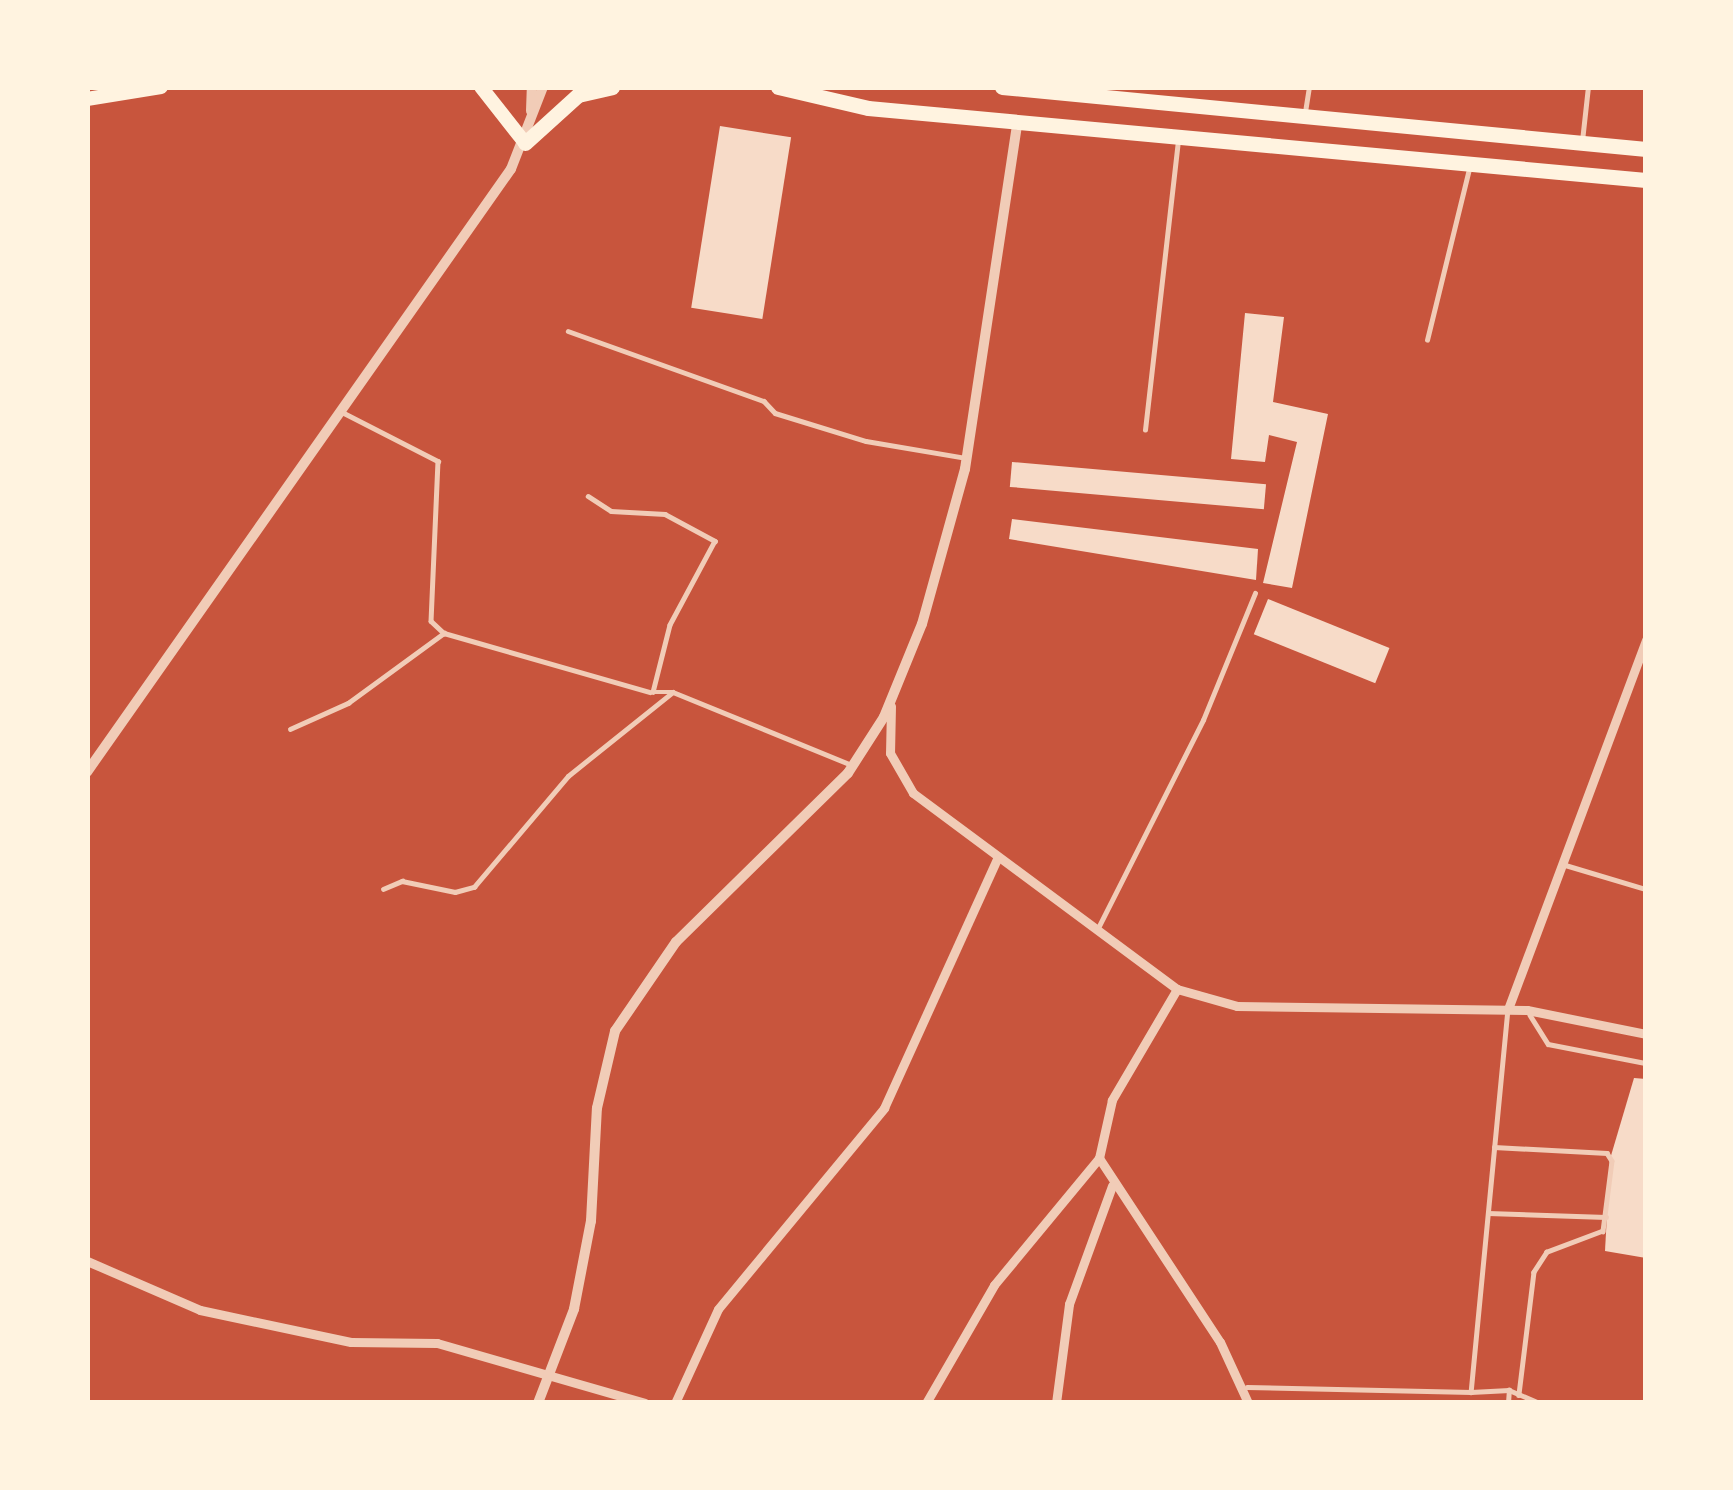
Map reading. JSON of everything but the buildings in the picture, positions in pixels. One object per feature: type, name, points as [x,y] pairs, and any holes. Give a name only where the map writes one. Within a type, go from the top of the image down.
[{"type":"highway","points":[[525,143],[578,95],[612,87]]},
{"type":"highway","points":[[778,87],[868,108],[1017,124],[1646,180]]},
{"type":"highway","points":[[1002,87],[1646,148]]},
{"type":"main road","points":[[87,99],[161,87]]},
{"type":"main road","points":[[481,87],[525,143]]},
{"type":"street","points":[[525,143],[532,87]]},
{"type":"street","points":[[87,772],[525,143],[543,87]]},
{"type":"street","points":[[538,1403],[574,1309],[591,1221],[597,1108],[615,1030],[676,941],[853,765],[891,701],[922,624],[967,458],[1017,124]]},
{"type":"street","points":[[1508,1009],[1646,640]]},
{"type":"street","points":[[891,701],[890,752],[913,794],[1177,989],[1237,1006],[1527,1010],[1646,1034]]},
{"type":"street","points":[[675,1403],[718,1309],[884,1108],[997,859]]},
{"type":"street","points":[[926,1403],[994,1285],[1099,1158],[1112,1100],[1177,989]]},
{"type":"street","points":[[1099,1158],[1112,1186],[1247,1387],[1248,1403]]},
{"type":"street","points":[[1056,1403],[1069,1304],[1112,1186]]},
{"type":"street","points":[[87,1261],[200,1310],[350,1342],[437,1343],[645,1403]]},
{"type":"lane","points":[[1304,117],[1309,87]]},
{"type":"lane","points":[[1582,145],[1588,87]]},
{"type":"lane","points":[[1145,430],[1178,139]]},
{"type":"lane","points":[[1427,340],[1471,164]]},
{"type":"lane","points":[[568,331],[764,401],[775,413],[866,441],[967,458]]},
{"type":"lane","points":[[339,410],[438,460],[431,621],[444,633],[652,692],[673,692],[853,765]]},
{"type":"lane","points":[[588,496],[611,512],[665,514],[715,542],[670,625],[652,692]]},
{"type":"lane","points":[[1097,930],[1203,720],[1255,593]]},
{"type":"lane","points":[[290,729],[348,704],[444,633]]},
{"type":"lane","points":[[382,889],[402,881],[455,892],[474,887],[568,776],[673,692]]},
{"type":"lane","points":[[1562,864],[1646,889]]},
{"type":"lane","points":[[1471,1392],[1508,1009]]},
{"type":"lane","points":[[1527,1010],[1548,1043],[1646,1063]]},
{"type":"lane","points":[[1495,1147],[1607,1153],[1603,1232],[1547,1252],[1534,1272],[1520,1395]]},
{"type":"lane","points":[[1488,1214],[1606,1217]]},
{"type":"lane","points":[[1247,1387],[1509,1390],[1540,1403]]},
{"type":"lane","points":[[1508,1403],[1509,1390]]}]
